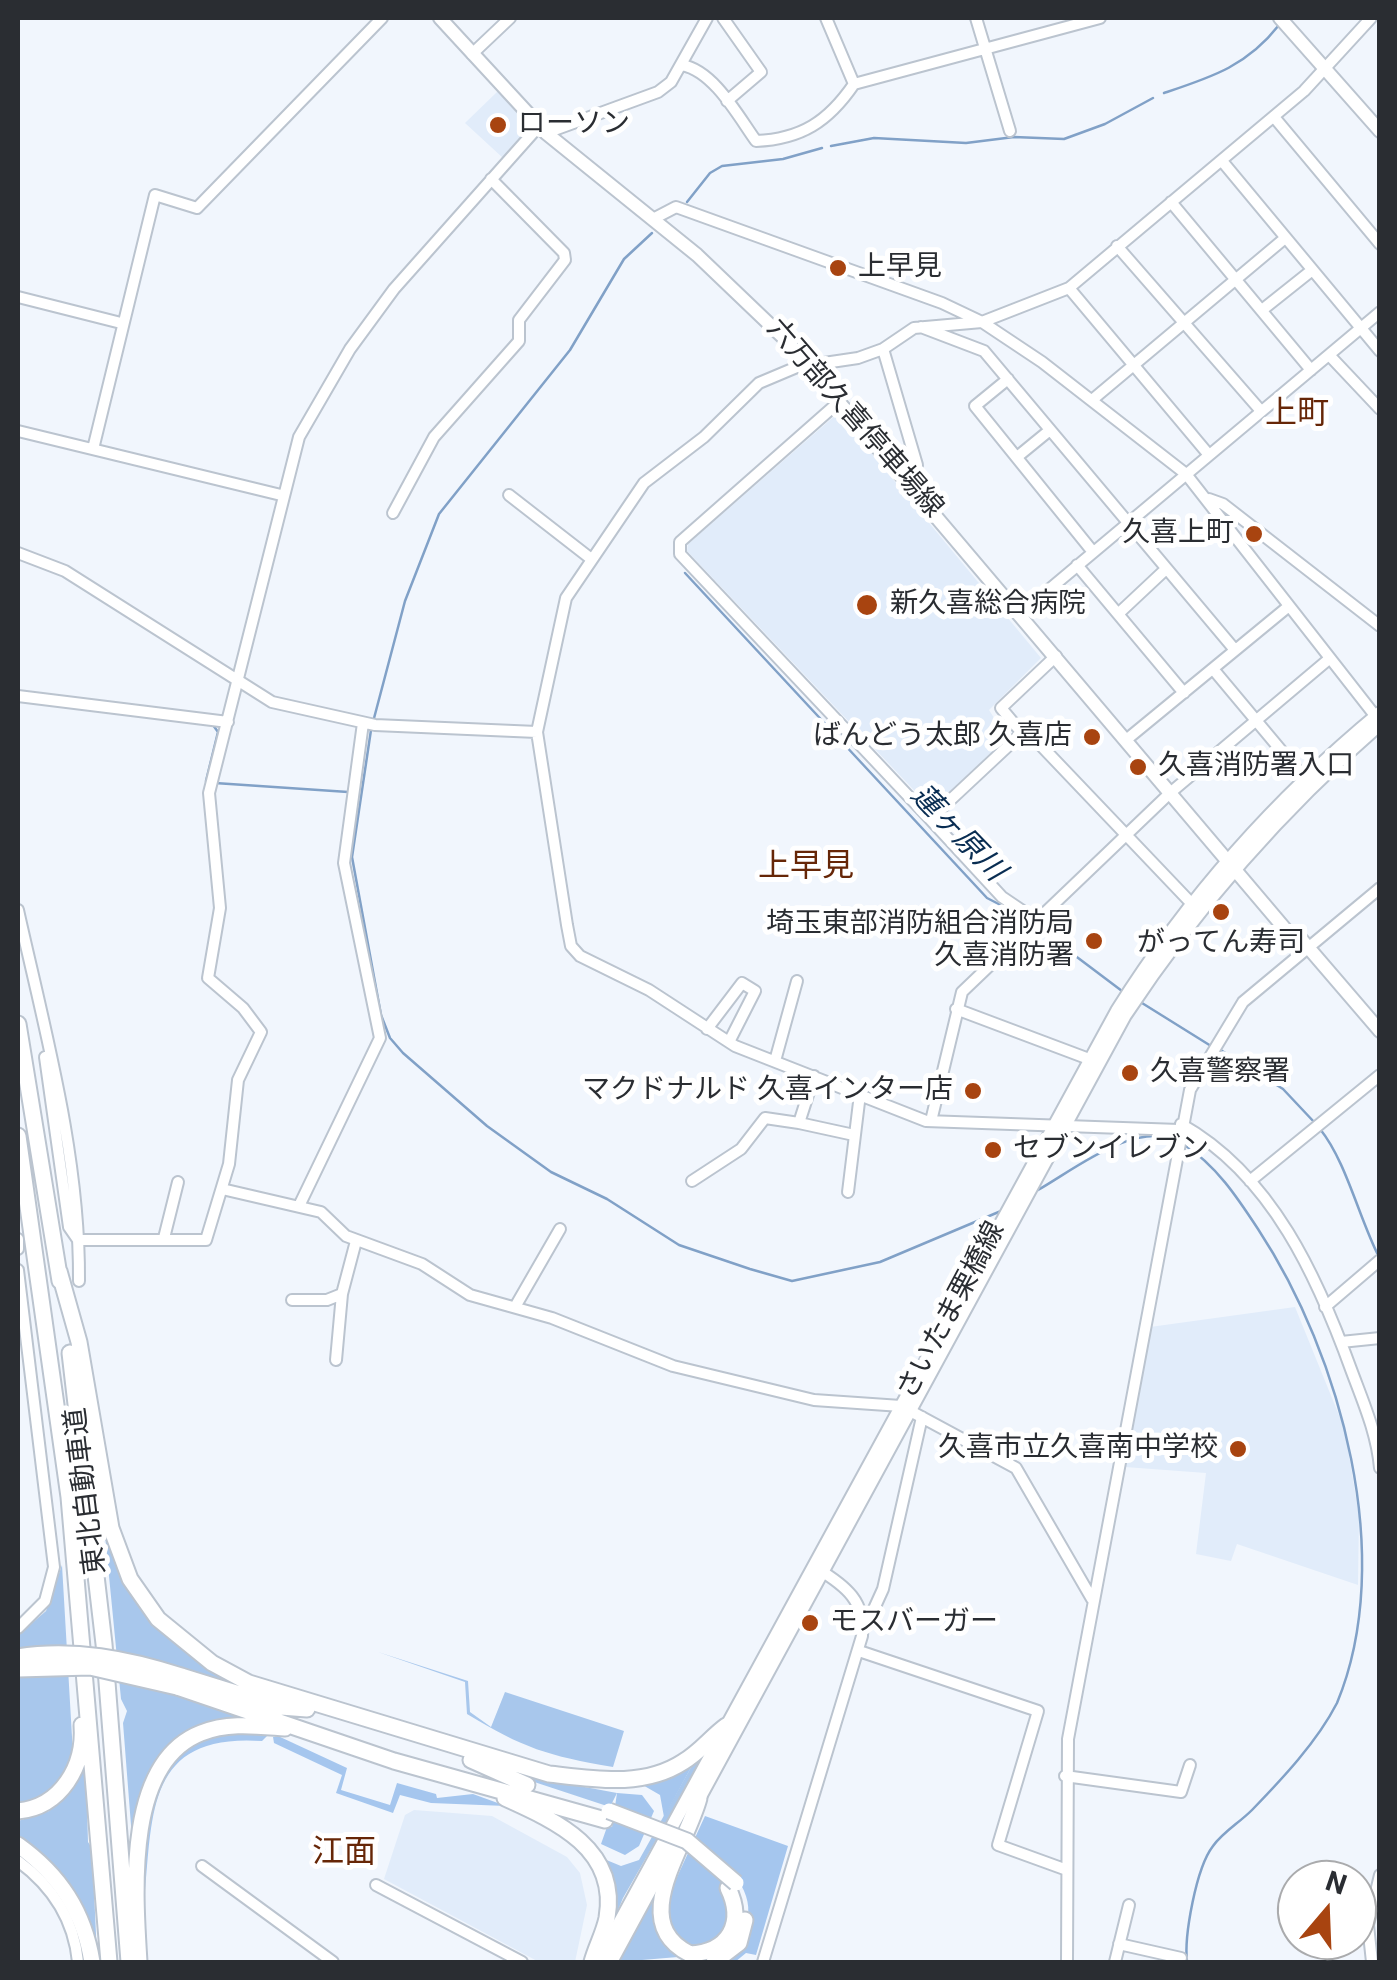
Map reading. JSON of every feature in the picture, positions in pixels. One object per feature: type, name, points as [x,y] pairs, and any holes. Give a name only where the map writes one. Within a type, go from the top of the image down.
[{"type":"highway","name":"東北自動車道","points":[[18,1024],[59,1271],[104,1644],[128,1962]]},
{"type":"highway","name":"東北自動車道","points":[[18,1136],[69,1497],[109,1962]]},
{"type":"highway","points":[[59,1271],[79,1342],[111,1528],[121,1560],[139,1595],[170,1630],[230,1674],[446,1746],[549,1774],[634,1780],[682,1764],[726,1726]]},
{"type":"highway","points":[[18,1812],[36,1808],[59,1792],[81,1754],[83,1732],[66,1544],[69,1497]]},
{"type":"highway","points":[[18,1658],[86,1655],[123,1660],[299,1729],[474,1784],[607,1815]]},
{"type":"highway","points":[[18,1668],[90,1667],[179,1682],[281,1707],[332,1710]]},
{"type":"highway","points":[[139,1962],[141,1833],[148,1793],[160,1765],[186,1741],[214,1729],[299,1729]]},
{"type":"highway","points":[[446,1746],[500,1776],[659,1837],[696,1857],[732,1886],[744,1901],[743,1932],[739,1943],[714,1962]]},
{"type":"highway","points":[[474,1784],[559,1824],[594,1854],[605,1875],[608,1902],[595,1962]]},
{"type":"highway","points":[[699,1798],[660,1902],[662,1930],[669,1942],[690,1954],[722,1945],[734,1929],[732,1886]]},
{"type":"highway","points":[[18,1846],[49,1870],[70,1898],[88,1940],[92,1962]]},
{"type":"main road","name":"六万部久喜停車場線","points":[[440,18],[542,129],[749,302],[809,365],[1291,936],[1308,946],[1380,1031]]},
{"type":"main road","points":[[1280,18],[1380,131]]},
{"type":"main road","name":"さいたま栗橋線","points":[[1057,1126],[1133,1004],[1231,865],[1306,779],[1378,719]]},
{"type":"main road","name":"さいたま栗橋線","points":[[595,1962],[726,1726],[910,1411],[1089,1058],[1132,986],[1192,904],[1378,719]]},
{"type":"main road","name":"さいたま栗橋線","points":[[611,1962],[817,1569]]},
{"type":"street","points":[[93,448],[155,195],[197,208],[382,18]]},
{"type":"street","points":[[472,54],[510,18]]},
{"type":"street","points":[[79,1240],[206,1240],[217,1195],[230,1164],[238,1080],[261,1032],[243,1008],[208,978],[220,908],[209,793],[299,436],[350,350],[394,289],[491,179],[542,129],[658,92],[682,65],[706,18]]},
{"type":"street","points":[[723,18],[761,72],[727,101]]},
{"type":"street","points":[[826,18],[854,84]]},
{"type":"street","points":[[976,18],[1010,131]]},
{"type":"street","points":[[682,65],[692,67],[727,101],[756,142],[790,139],[835,112],[854,84],[1100,18]]},
{"type":"street","points":[[1371,18],[1274,117],[1068,288],[982,322],[920,326],[883,349],[809,365],[759,383],[704,437],[644,482],[590,558],[566,598],[537,732],[571,946],[580,956],[649,990],[729,1042],[931,1121],[1180,1127],[1200,1134],[1250,1182],[1296,1241],[1371,1421],[1380,1468]]},
{"type":"street","points":[[1274,117],[1380,244]]},
{"type":"street","points":[[1222,161],[1380,351]]},
{"type":"street","points":[[393,513],[434,438],[518,341],[519,320],[564,260],[564,253],[491,179]]},
{"type":"street","points":[[1171,202],[1311,370]]},
{"type":"street","points":[[653,219],[676,207],[906,288],[982,322],[1092,400],[1186,474],[1378,719]]},
{"type":"street","points":[[1092,400],[1284,238]]},
{"type":"street","points":[[1118,246],[1261,411]]},
{"type":"street","points":[[1262,310],[1311,271]]},
{"type":"street","points":[[1068,288],[1208,455]]},
{"type":"street","points":[[18,297],[122,323]]},
{"type":"street","points":[[1020,613],[1380,312]]},
{"type":"street","points":[[920,326],[984,351],[1236,650]]},
{"type":"street","points":[[883,349],[917,465],[908,479]]},
{"type":"street","points":[[1329,354],[1380,409]]},
{"type":"street","points":[[1008,379],[975,406],[1094,552]]},
{"type":"street","points":[[840,401],[680,542],[678,550],[1002,897],[1034,923]]},
{"type":"street","points":[[1016,458],[1050,430]]},
{"type":"street","points":[[18,431],[282,495]]},
{"type":"street","points":[[509,495],[590,558]]},
{"type":"street","points":[[1208,498],[1224,504],[1380,626]]},
{"type":"street","points":[[18,554],[65,571],[272,702],[369,724],[537,732]]},
{"type":"street","points":[[1078,565],[1184,693]]},
{"type":"street","points":[[1118,614],[1166,569]]},
{"type":"street","points":[[1126,740],[1289,606]]},
{"type":"street","points":[[1056,656],[1001,708],[1022,732],[1030,733],[1192,904]]},
{"type":"street","points":[[931,1121],[962,992],[1170,792],[1329,659]]},
{"type":"street","points":[[1213,669],[1306,779]]},
{"type":"street","points":[[18,696],[229,717]]},
{"type":"street","points":[[299,1206],[380,1038],[344,863],[369,724]]},
{"type":"street","points":[[930,819],[1022,732]]},
{"type":"street","points":[[1068,1962],[1065,1776],[1092,1599],[1116,1491],[1180,1127],[1190,1090],[1234,1014],[1308,946],[1380,888]]},
{"type":"street","points":[[18,910],[60,1108],[79,1240],[78,1281]]},
{"type":"street","points":[[775,1062],[797,981]]},
{"type":"street","points":[[707,1029],[742,983],[755,991],[729,1042]]},
{"type":"street","points":[[956,1008],[1089,1058]]},
{"type":"street","points":[[1250,1182],[1380,1075]]},
{"type":"street","points":[[799,1123],[814,1076]]},
{"type":"street","points":[[848,1192],[860,1094]]},
{"type":"street","points":[[692,1181],[740,1148],[766,1118],[854,1135]]},
{"type":"street","points":[[164,1238],[178,1182]]},
{"type":"street","points":[[222,1190],[324,1214],[356,1241],[422,1264],[470,1294],[673,1366],[814,1400],[910,1411],[1016,1468],[1092,1599]]},
{"type":"street","points":[[516,1308],[560,1229]]},
{"type":"street","points":[[18,1240],[18,1249]]},
{"type":"street","points":[[336,1360],[342,1294],[356,1241]]},
{"type":"street","points":[[1325,1306],[1380,1260]]},
{"type":"street","points":[[18,1270],[54,1568],[45,1600],[18,1628]]},
{"type":"street","points":[[292,1300],[327,1300],[342,1294]]},
{"type":"street","points":[[1341,1342],[1380,1338]]},
{"type":"street","points":[[864,1618],[874,1611],[883,1590],[910,1411]]},
{"type":"street","points":[[764,1962],[859,1652],[864,1618],[851,1592],[817,1569]]},
{"type":"street","points":[[859,1652],[1038,1711],[998,1845],[1067,1870]]},
{"type":"street","points":[[1065,1776],[1180,1792],[1190,1766]]},
{"type":"street","points":[[18,1861],[28,1868],[69,1922],[78,1962]]},
{"type":"street","points":[[202,1866],[332,1962]]},
{"type":"street","points":[[18,1878],[28,1868]]},
{"type":"street","points":[[1377,1902],[1380,1876]]},
{"type":"street","points":[[376,1885],[522,1962]]},
{"type":"street","points":[[1115,1962],[1129,1905]]},
{"type":"street","points":[[1119,1944],[1181,1958]]},
{"type":"shaded area","name":"ローソン","points":[[498,91],[529,127],[503,158],[465,123]]},
{"type":"shaded area","name":"新久喜総合病院","points":[[838,413],[1041,658],[989,710],[1007,738],[934,806],[929,806],[687,551],[688,544]]},
{"type":"shaded area","name":"久喜市立久喜南中学校","points":[[1295,1307],[1345,1430],[1359,1516],[1358,1585],[1237,1544],[1231,1561],[1196,1554],[1206,1473],[1125,1467],[1150,1327]]},
{"type":"shaded area","points":[[105,1535],[150,1617],[277,1700],[272,1723],[186,1735],[132,1838],[123,1723],[127,1711],[121,1699]]},
{"type":"shaded area","points":[[62,1565],[73,1754],[52,1788],[18,1807],[18,1676],[23,1675],[18,1635],[46,1611]]},
{"type":"shaded area","points":[[378,1652],[468,1681],[470,1712],[491,1727],[505,1692],[624,1731],[613,1767],[553,1754],[504,1735],[467,1714],[465,1682]]},
{"type":"shaded area","points":[[230,1732],[268,1735],[262,1741],[224,1742],[195,1750],[176,1765],[162,1786],[154,1811],[144,1903],[149,1821],[165,1775],[180,1756],[201,1741]]},
{"type":"shaded area","points":[[273,1737],[347,1768],[341,1790],[390,1805],[397,1783],[436,1794],[437,1798],[473,1794],[506,1806],[431,1803],[400,1795],[393,1813],[336,1793],[342,1775],[274,1743]]},
{"type":"shaded area","points":[[706,1753],[623,1898],[612,1925],[611,1874],[604,1859],[621,1866],[639,1860],[694,1762]]},
{"type":"shaded area","points":[[694,1762],[664,1817],[660,1795],[641,1784],[665,1779]]},
{"type":"shaded area","points":[[81,1772],[86,1773],[97,1956],[87,1919],[70,1888],[18,1836],[18,1821],[49,1811]]},
{"type":"shaded area","points":[[504,1772],[617,1793],[610,1807]]},
{"type":"shaded area","points":[[617,1793],[642,1795],[654,1811],[639,1846],[625,1855],[601,1844],[607,1827],[612,1827]]},
{"type":"shaded area","points":[[414,1810],[492,1816],[567,1857],[580,1873],[587,1905],[575,1962],[539,1962],[384,1879],[405,1815]]},
{"type":"shaded area","points":[[705,1816],[788,1846],[756,1955],[746,1953],[735,1962],[724,1962],[743,1931],[748,1912],[737,1878],[720,1890],[730,1916],[724,1936],[695,1949],[672,1936],[666,1901]]},
{"type":"shaded area","points":[[660,1879],[655,1930],[678,1957],[618,1962]]},
{"type":"waterway","points":[[1164,93],[1241,60],[1279,25]]},
{"type":"waterway","points":[[831,146],[874,138],[966,143],[1014,137],[1064,139],[1105,124],[1153,98]]},
{"type":"waterway","points":[[687,202],[710,173],[722,166],[783,159],[822,148]]},
{"type":"waterway","points":[[373,722],[405,601],[439,514],[570,350],[624,259],[652,233]]},
{"type":"waterway","name":"蓮ヶ原川","points":[[685,573],[987,898],[1022,916]]},
{"type":"waterway","points":[[206,781],[218,732],[213,725]]},
{"type":"waterway","points":[[371,730],[352,857],[381,1015],[390,1038],[403,1053],[487,1126],[551,1172],[607,1199],[679,1245],[792,1281],[880,1262],[1001,1211]]},
{"type":"waterway","points":[[215,783],[348,792]]},
{"type":"waterway","name":"蓮ヶ原川","points":[[1037,927],[1122,991]]},
{"type":"waterway","name":"蓮ヶ原川","points":[[1142,1003],[1211,1046]]},
{"type":"waterway","name":"蓮ヶ原川","points":[[1219,1049],[1283,1089],[1315,1123]]},
{"type":"waterway","name":"蓮ヶ原川","points":[[1320,1129],[1337,1157],[1379,1257]]},
{"type":"waterway","points":[[1038,1190],[1123,1142],[1159,1136],[1176,1140]]},
{"type":"waterway","points":[[1183,1144],[1216,1172],[1242,1205],[1288,1280],[1314,1336],[1351,1459],[1360,1523],[1362,1585],[1354,1646],[1337,1703],[1298,1760],[1217,1841],[1207,1856],[1192,1903],[1187,1962]]},
{"type":"place","name":"ローソン","points":[[498,125]]},
{"type":"place","name":"上早見","points":[[838,268]]},
{"type":"place","name":"久喜上町","points":[[1254,534]]},
{"type":"place","name":"新久喜総合病院","points":[[867,605]]},
{"type":"place","name":"ばんどう太郎 久喜店","points":[[1092,737]]},
{"type":"place","name":"久喜消防署入口","points":[[1138,767]]},
{"type":"place","name":"がってん寿司","points":[[1221,912]]},
{"type":"place","name":"埼玉東部消防組合消防局 久喜消防署","points":[[1094,941]]},
{"type":"place","name":"久喜警察署","points":[[1130,1073]]},
{"type":"place","name":"マクドナルド 久喜インター店","points":[[973,1091]]},
{"type":"place","name":"セブンイレブン","points":[[993,1150]]},
{"type":"place","name":"久喜市立久喜南中学校","points":[[1238,1449]]},
{"type":"place","name":"モスバーガー","points":[[810,1623]]},
{"type":"district","name":"上町","points":[[1297,415]]},
{"type":"district","name":"上早見","points":[[806,868]]},
{"type":"district","name":"江面","points":[[344,1854]]}]
